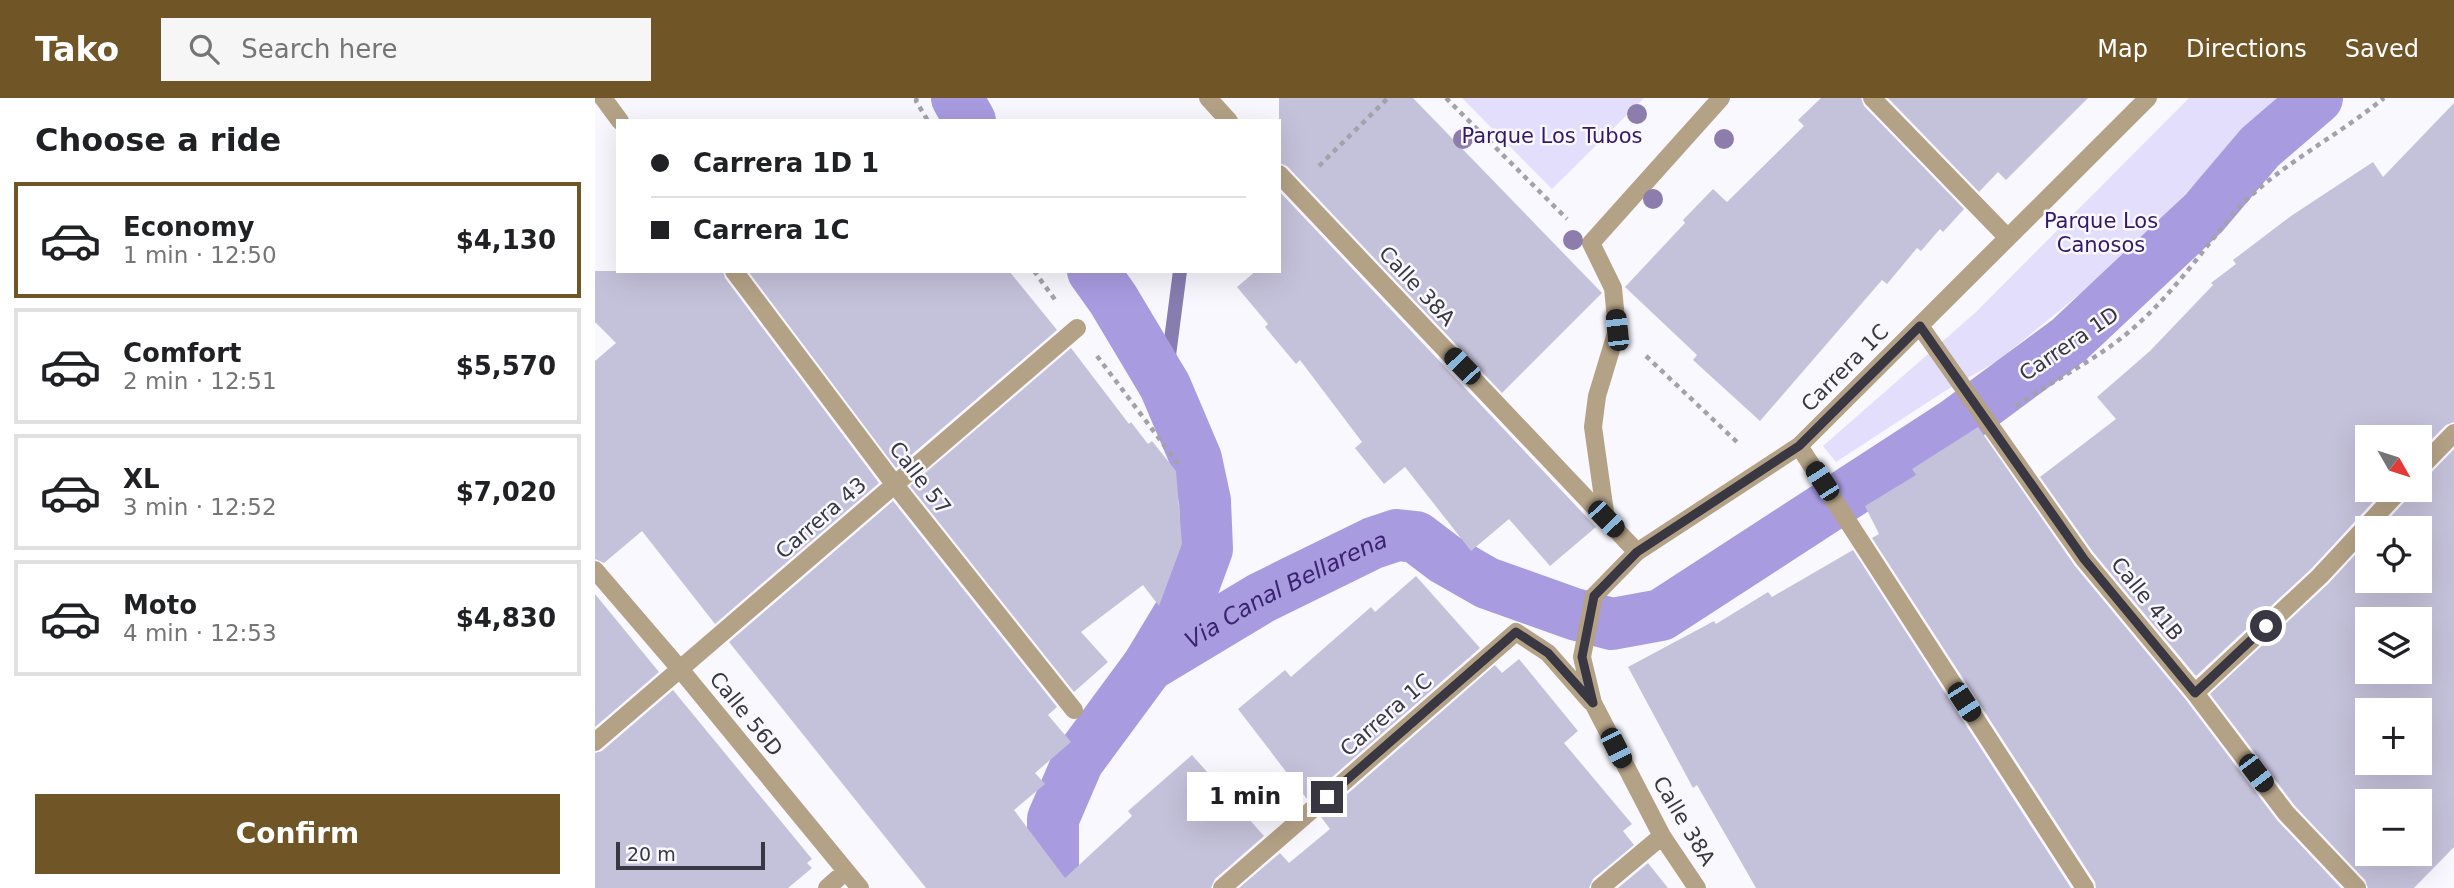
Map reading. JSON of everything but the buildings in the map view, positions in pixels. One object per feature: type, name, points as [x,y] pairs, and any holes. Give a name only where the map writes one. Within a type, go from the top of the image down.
[{"type":"street","points":[[603,98],[619,119]]},
{"type":"street","points":[[1208,98],[1227,119]]},
{"type":"street","points":[[1606,519],[1593,427],[1597,396],[1617,330],[1613,288],[1591,243],[1721,98]]},
{"type":"street","points":[[1872,98],[2007,237]]},
{"type":"street","name":"Carrera 1C","points":[[1582,657],[1594,596],[1637,552],[1799,446],[2148,98]]},
{"type":"street","name":"Calle 38A","points":[[1281,176],[1637,552]]},
{"type":"street","name":"Calle 57","points":[[736,273],[895,485],[1074,710]]},
{"type":"street","name":"Calle 41B","points":[[1920,326],[2084,559],[2195,693],[2286,813],[2357,888]]},
{"type":"street","name":"Carrera 43","points":[[595,742],[1077,328]]},
{"type":"street","points":[[2433,455],[2454,433]]},
{"type":"street","points":[[1799,446],[2085,888]]},
{"type":"street","points":[[2195,693],[2320,576],[2389,502]]},
{"type":"street","name":"Calle 56D","points":[[595,570],[860,888]]},
{"type":"street","name":"Calle 38A","points":[[1516,632],[1548,653],[1593,703]]},
{"type":"street","name":"Carrera 1C","points":[[1222,888],[1516,632]]},
{"type":"street","name":"Calle 38A","points":[[1582,657],[1593,703],[1662,836],[1697,888]]},
{"type":"street","points":[[1600,888],[1662,836]]},
{"type":"street","points":[[827,888],[846,872]]},
{"type":"path","points":[[916,98],[927,119]]},
{"type":"path","points":[[1295,190],[1388,98]]},
{"type":"path","points":[[1447,98],[1591,243]]},
{"type":"path","name":"Carrera 1D","points":[[1990,426],[2139,324],[2243,203],[2384,98]]},
{"type":"path","points":[[1036,273],[1179,466]]},
{"type":"path","points":[[1617,330],[1765,469]]},
{"type":"green space","name":"Parque Los Tubos","points":[[1462,98],[1644,98],[1552,189]]},
{"type":"green space","name":"Parque Los Canosos","points":[[2189,98],[2280,98],[2115,265],[1999,360],[1945,391],[1836,462],[1823,446],[1976,312]]},
{"type":"waterway","points":[[957,98],[969,119]]},
{"type":"waterway","name":"Via Canal Bellarena","points":[[1148,666],[1261,598],[1373,543],[1397,535],[1416,537],[1445,559],[1487,583],[1574,614],[1612,624],[1661,615],[1958,422],[2069,340],[2204,213],[2260,147],[2317,98]]},
{"type":"waterway","points":[[1053,888],[1053,819],[1078,761],[1148,666],[1189,598],[1207,549],[1205,501],[1196,459],[1165,386],[1094,273]]},
{"type":"waterway","points":[[1165,386],[1180,273]]},
{"type":"route","points":[[1327,797],[1516,632],[1548,653],[1593,703],[1582,657],[1594,596],[1637,552],[1799,446],[1920,326],[2084,559],[2195,693],[2266,626]]}]
